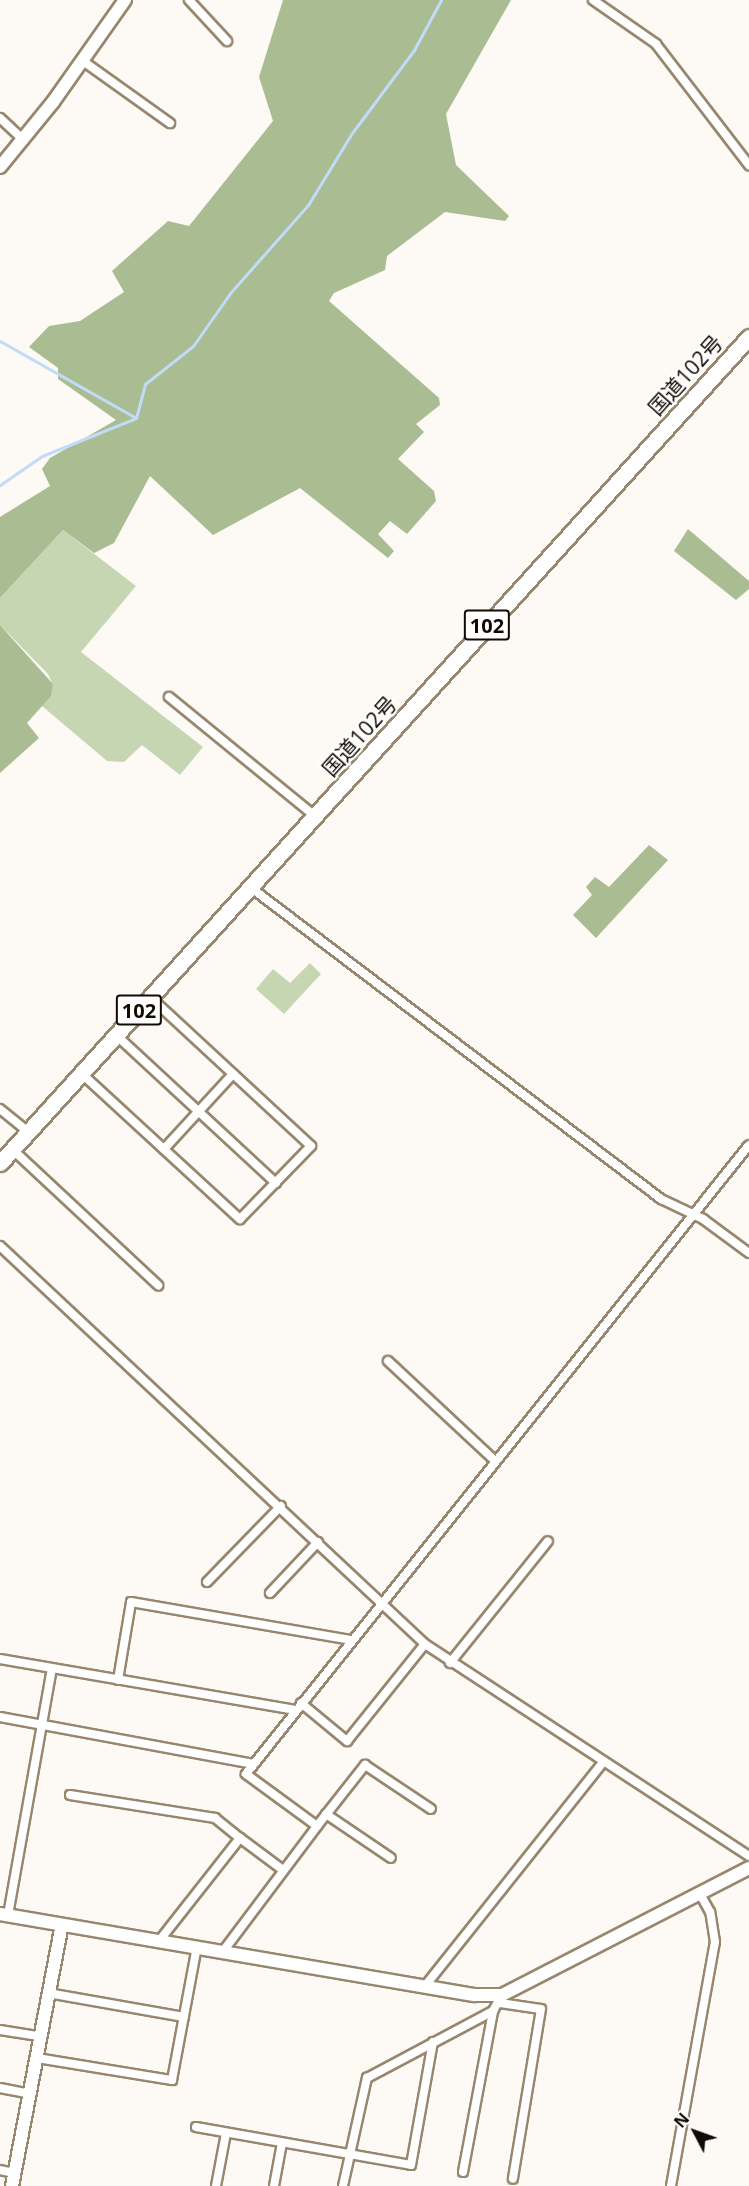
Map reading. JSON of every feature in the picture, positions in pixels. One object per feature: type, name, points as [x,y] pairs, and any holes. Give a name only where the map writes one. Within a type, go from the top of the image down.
[{"type":"highway","name":"国道102号","points":[[0,1162],[749,337]]},
{"type":"street","points":[[0,167],[24,140],[125,0]]},
{"type":"street","points":[[189,0],[227,41]]},
{"type":"street","points":[[593,0],[656,44],[749,165]]},
{"type":"street","points":[[83,61],[170,123]]},
{"type":"street","points":[[0,118],[24,140]]},
{"type":"street","points":[[169,697],[315,816]]},
{"type":"street","points":[[250,887],[521,1095],[661,1199],[693,1215],[749,1253]]},
{"type":"street","points":[[81,1073],[240,1219],[311,1146],[150,997]]},
{"type":"street","points":[[116,1035],[276,1183]]},
{"type":"street","points":[[164,1149],[233,1074]]},
{"type":"street","points":[[0,1109],[27,1132]]},
{"type":"street","points":[[317,1826],[246,1774],[494,1460],[749,1144]]},
{"type":"street","points":[[12,1149],[158,1285]]},
{"type":"street","points":[[0,1246],[281,1506],[425,1644],[450,1663],[749,1856]]},
{"type":"street","points":[[388,1361],[494,1460]]},
{"type":"street","points":[[207,1582],[281,1506]]},
{"type":"street","points":[[450,1663],[548,1541]]},
{"type":"street","points":[[270,1593],[318,1542]]},
{"type":"street","points":[[118,1680],[131,1602],[352,1640]]},
{"type":"street","points":[[0,1659],[118,1680],[298,1706],[348,1741],[425,1644]]},
{"type":"street","points":[[52,1669],[4,1915],[224,1950],[501,1999],[542,2009],[513,2179]]},
{"type":"street","points":[[0,1717],[254,1764]]},
{"type":"street","points":[[425,1986],[603,1762]]},
{"type":"street","points":[[224,1950],[365,1765],[430,1809]]},
{"type":"street","points":[[70,1795],[215,1818],[284,1870]]},
{"type":"street","points":[[326,1814],[391,1858]]},
{"type":"street","points":[[159,1941],[240,1838]]},
{"type":"street","points":[[463,2172],[493,2011],[501,1999],[700,1894],[746,1873]]},
{"type":"street","points":[[671,2186],[715,1941],[710,1912],[700,1894]]},
{"type":"street","points":[[12,2186],[62,1925]]},
{"type":"street","points":[[37,2058],[172,2080],[197,1947]]},
{"type":"street","points":[[48,1993],[184,2017]]},
{"type":"street","points":[[343,2186],[367,2078],[493,2011]]},
{"type":"street","points":[[0,2030],[39,2036]]},
{"type":"street","points":[[196,2127],[411,2165],[433,2042]]},
{"type":"street","points":[[0,2088],[30,2094]]},
{"type":"street","points":[[216,2186],[226,2133]]},
{"type":"street","points":[[274,2186],[282,2143]]},
{"type":"street","points":[[0,2170],[14,2173]]},
{"type":"green space","points":[[283,0],[511,0],[446,114],[456,165],[509,216],[505,221],[445,212],[387,256],[385,270],[334,293],[329,301],[439,398],[440,405],[416,424],[424,432],[398,459],[434,491],[436,501],[407,534],[390,521],[378,534],[394,551],[388,558],[300,488],[213,535],[150,476],[114,543],[94,553],[63,530],[0,598],[0,517],[50,486],[42,469],[50,458],[116,420],[58,379],[58,368],[29,347],[49,326],[80,321],[124,292],[112,271],[168,221],[189,226],[273,121],[259,77]]},
{"type":"green space","points":[[688,529],[749,581],[749,589],[736,600],[674,551]]},
{"type":"green space","points":[[63,530],[136,586],[81,652],[203,747],[180,775],[142,745],[124,762],[107,761],[42,706],[53,685],[48,674],[0,625],[0,598]]},
{"type":"green space","points":[[0,625],[53,684],[51,696],[27,723],[39,738],[0,773]]},
{"type":"green space","points":[[649,845],[668,860],[596,938],[573,915],[592,895],[586,887],[595,877],[609,887]]},
{"type":"green space","points":[[310,963],[321,974],[284,1014],[256,989],[273,969],[290,983]]},
{"type":"waterway","points":[[0,485],[42,456],[136,418],[145,384],[193,346],[231,292],[308,205],[352,133],[414,50],[441,0]]},
{"type":"waterway","points":[[0,341],[136,418]]}]
